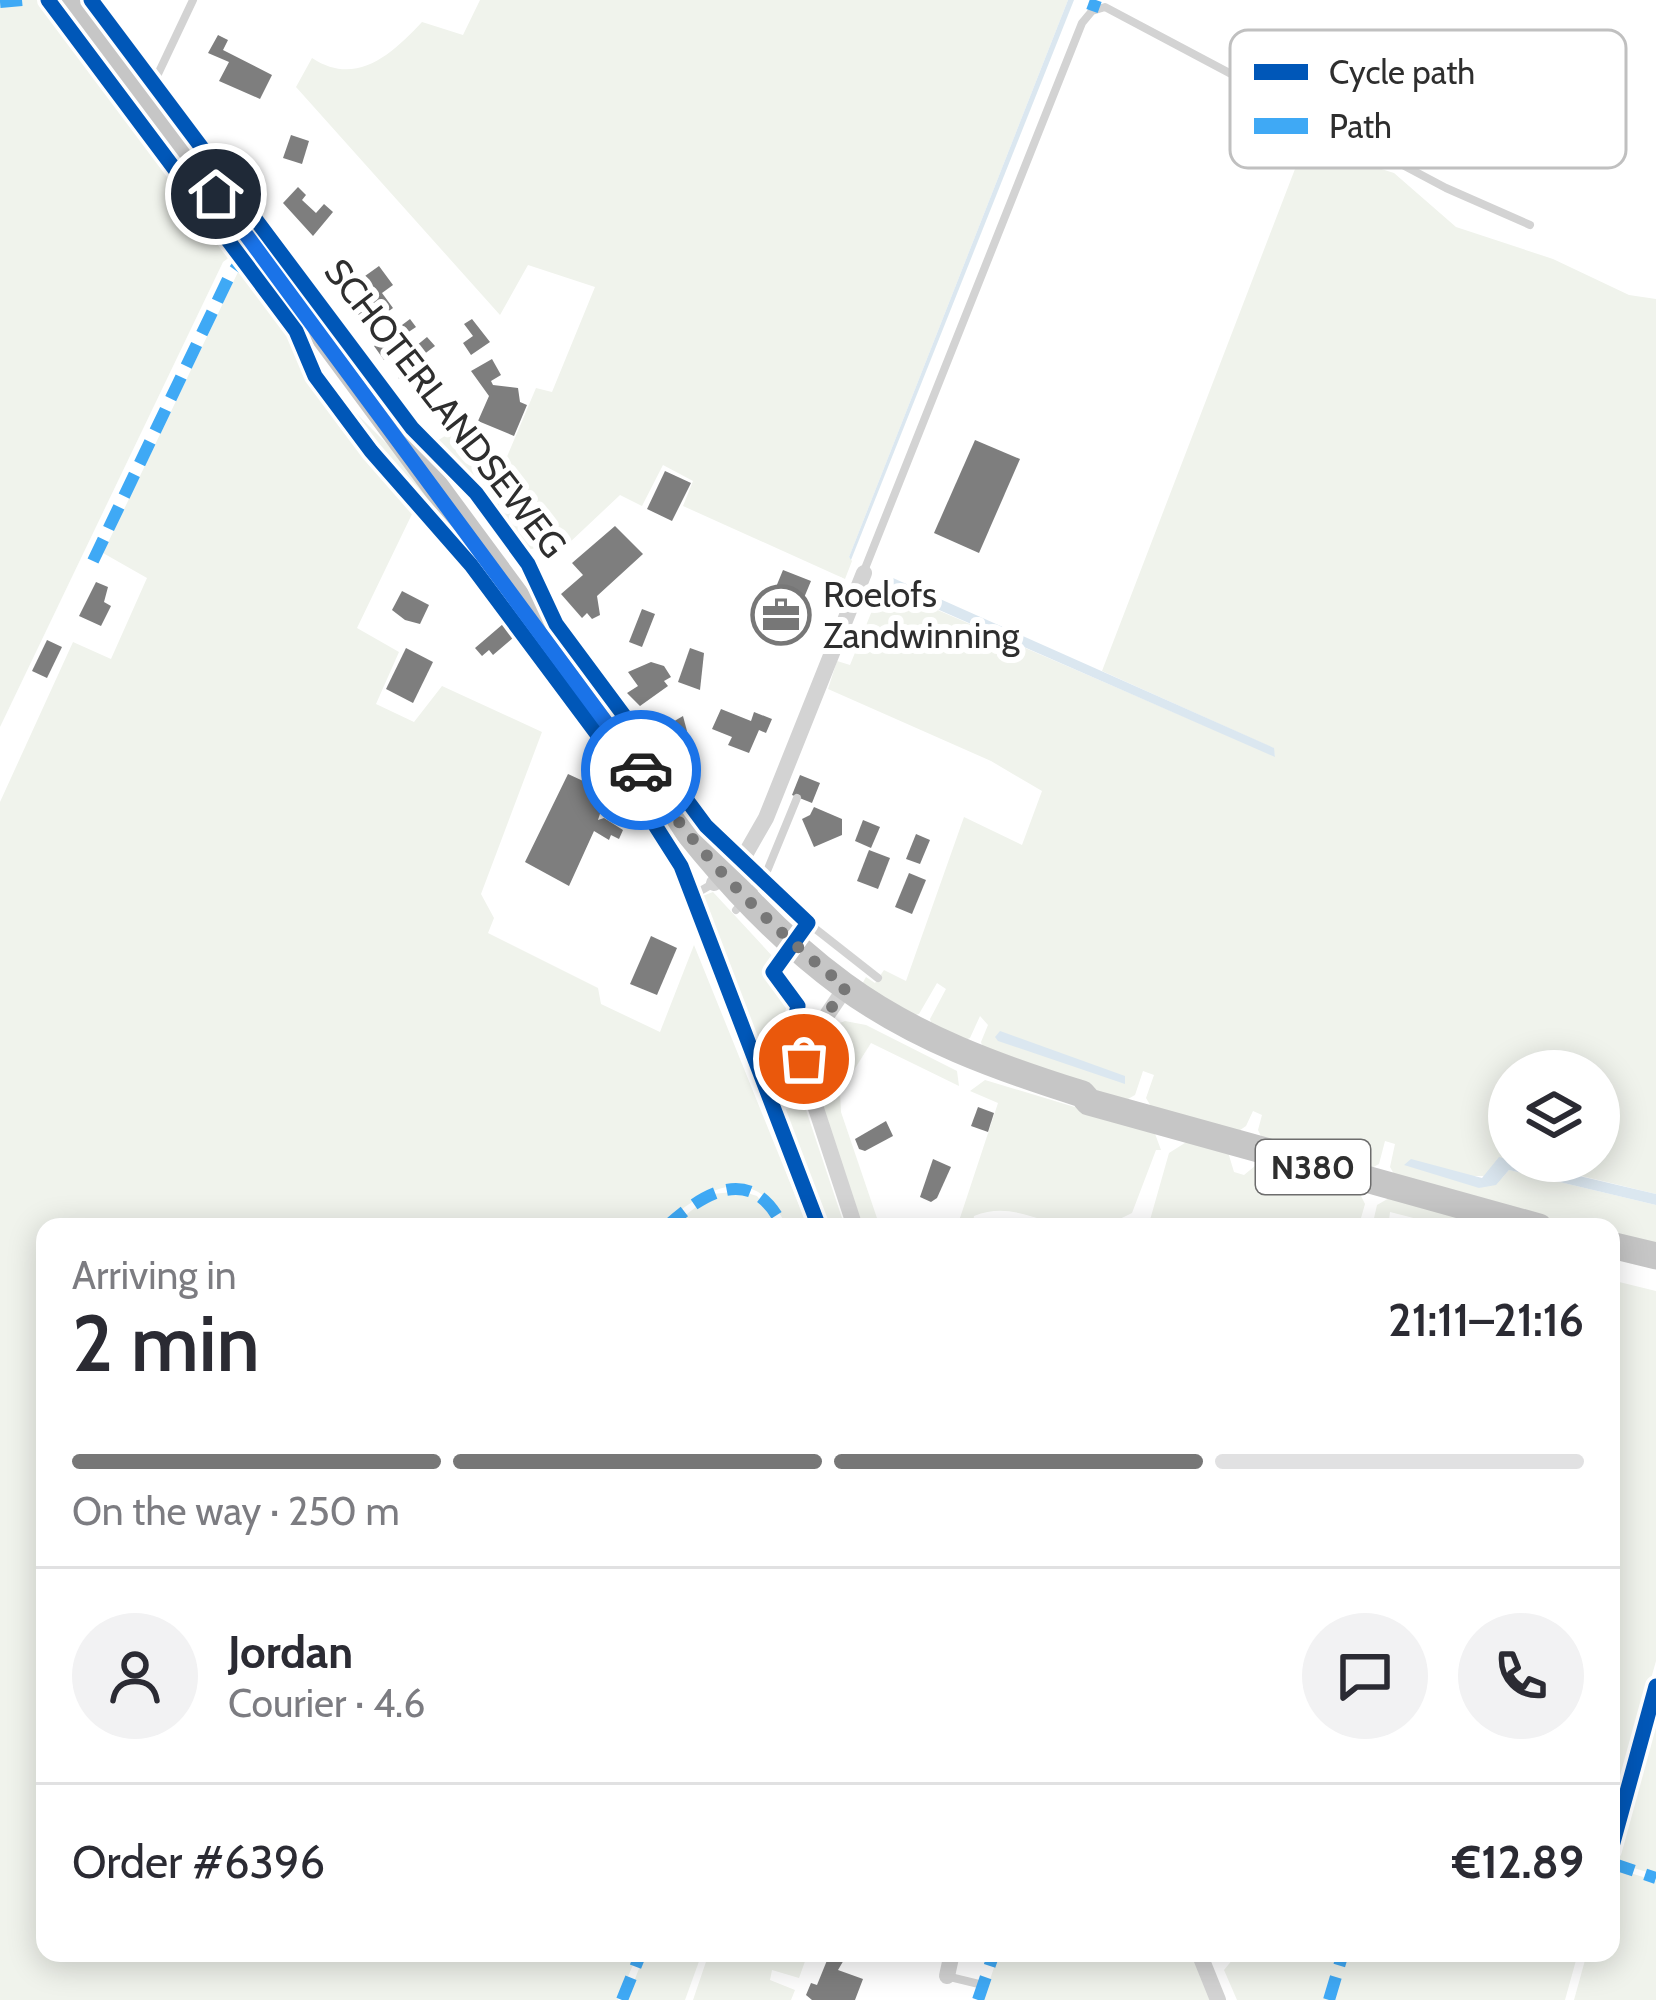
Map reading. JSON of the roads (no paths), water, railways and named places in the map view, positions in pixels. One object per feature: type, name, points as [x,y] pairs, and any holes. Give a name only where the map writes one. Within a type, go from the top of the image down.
[{"type":"main road","name":"SCHOTERLANDSEWEG","points":[[69,0],[562,659],[666,806],[709,885],[818,948],[849,985]]},
{"type":"main road","name":"SCHOTERLANDSEWEG","points":[[741,905],[782,957],[849,985]]},
{"type":"main road","name":"N380","points":[[849,985],[967,1054],[1082,1094],[1089,1102],[1507,1218]]},
{"type":"main road","points":[[1620,1247],[1656,1256]]},
{"type":"street","points":[[709,885],[745,855],[766,818],[863,573]]},
{"type":"street","points":[[849,985],[809,1040],[804,1072],[852,1218]]},
{"type":"street","points":[[946,1976],[950,1962]]},
{"type":"street","points":[[1203,1962],[1218,2000]]},
{"type":"lane","points":[[146,99],[193,0]]},
{"type":"lane","points":[[863,573],[1082,23],[1092,11],[1105,7],[1230,73]]},
{"type":"lane","points":[[1408,168],[1530,225]]},
{"type":"lane","points":[[741,905],[765,876],[796,798]]},
{"type":"lane","name":"SCHOTERLANDSEWEG","points":[[808,923],[818,948]]},
{"type":"lane","name":"SCHOTERLANDSEWEG","points":[[849,985],[878,978]]},
{"type":"lane","points":[[946,1976],[983,1985]]},
{"type":"place","name":"Roelofs Zandwinning","points":[[781,615]]}]
